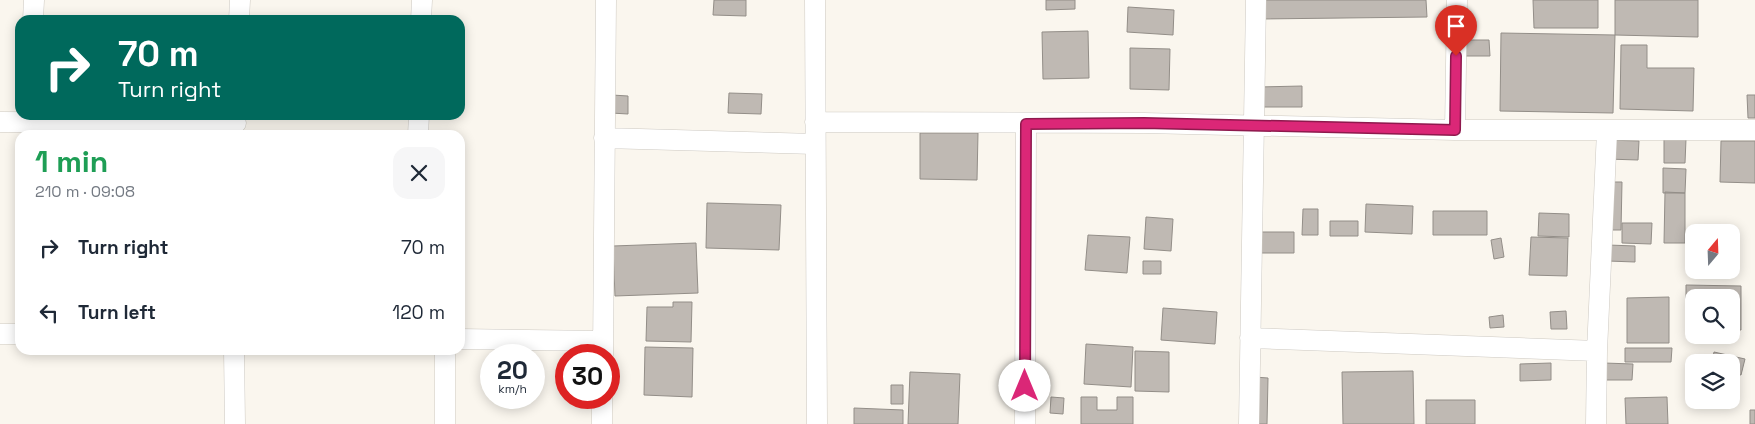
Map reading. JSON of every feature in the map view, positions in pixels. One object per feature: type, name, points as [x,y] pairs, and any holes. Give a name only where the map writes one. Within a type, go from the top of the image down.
[{"type":"street","points":[[33,15],[34,0]]},
{"type":"street","points":[[239,15],[240,0]]},
{"type":"street","points":[[421,15],[422,0]]},
{"type":"street","points":[[603,344],[606,0]]},
{"type":"street","points":[[816,0],[817,424]]},
{"type":"street","points":[[1249,424],[1256,0]]},
{"type":"street","points":[[1455,130],[1456,0]]},
{"type":"street","points":[[0,122],[21,120]]},
{"type":"street","points":[[72,120],[236,124]]},
{"type":"street","points":[[815,122],[1253,126],[1607,132],[1755,130]]},
{"type":"street","points":[[1025,424],[1026,124]]},
{"type":"street","points":[[1596,424],[1597,350],[1607,132]]},
{"type":"street","points":[[604,138],[815,144]]},
{"type":"street","points":[[0,334],[15,334]]},
{"type":"street","points":[[1250,338],[1597,350]]},
{"type":"street","points":[[465,339],[555,345]]},
{"type":"street","points":[[234,355],[235,424]]},
{"type":"street","points":[[445,424],[446,355]]},
{"type":"street","points":[[602,409],[602,424]]},
{"type":"building","points":[[714,0],[746,0],[746,16],[713,15]]},
{"type":"building","points":[[1046,0],[1075,0],[1075,9],[1046,10]]},
{"type":"building","points":[[1259,0],[1426,0],[1427,17],[1260,19]]},
{"type":"building","points":[[1533,0],[1598,0],[1598,28],[1534,28]]},
{"type":"building","points":[[1615,0],[1698,0],[1698,37],[1615,35]]},
{"type":"building","points":[[1128,7],[1174,10],[1173,35],[1127,32]]},
{"type":"building","points":[[1088,31],[1089,78],[1043,79],[1042,32]]},
{"type":"building","points":[[1501,33],[1615,35],[1613,113],[1500,111]]},
{"type":"building","points":[[1463,40],[1489,40],[1490,56],[1463,56]]},
{"type":"building","points":[[1621,45],[1647,45],[1647,68],[1694,68],[1693,111],[1620,109]]},
{"type":"building","points":[[1130,48],[1170,49],[1169,90],[1130,89]]},
{"type":"building","points":[[1302,86],[1302,107],[1259,107],[1258,87]]},
{"type":"building","points":[[729,93],[762,94],[761,114],[728,113]]},
{"type":"building","points":[[612,95],[628,96],[628,114],[611,113]]},
{"type":"building","points":[[1747,95],[1755,95],[1755,118],[1748,118]]},
{"type":"building","points":[[920,133],[978,133],[977,180],[920,179]]},
{"type":"building","points":[[1664,139],[1686,139],[1685,163],[1664,163]]},
{"type":"building","points":[[1607,140],[1639,141],[1638,160],[1607,159]]},
{"type":"building","points":[[1721,141],[1755,141],[1755,183],[1720,182]]},
{"type":"building","points":[[1663,168],[1686,169],[1685,193],[1663,193]]},
{"type":"building","points":[[1605,182],[1622,182],[1621,230],[1604,230]]},
{"type":"building","points":[[1665,192],[1685,193],[1685,243],[1664,243]]},
{"type":"building","points":[[707,203],[781,205],[779,250],[706,248]]},
{"type":"building","points":[[1366,204],[1413,206],[1412,234],[1365,232]]},
{"type":"building","points":[[1303,209],[1318,209],[1318,235],[1302,235]]},
{"type":"building","points":[[1433,211],[1487,211],[1487,235],[1433,235]]},
{"type":"building","points":[[1539,213],[1569,214],[1569,237],[1538,236]]},
{"type":"building","points":[[1146,217],[1173,219],[1171,251],[1144,249]]},
{"type":"building","points":[[1330,221],[1358,221],[1358,236],[1330,236]]},
{"type":"building","points":[[1622,223],[1652,223],[1651,244],[1622,243]]},
{"type":"building","points":[[1260,232],[1294,232],[1294,253],[1260,253]]},
{"type":"building","points":[[1088,235],[1130,237],[1127,273],[1085,270]]},
{"type":"building","points":[[1531,237],[1568,238],[1567,276],[1529,275]]},
{"type":"building","points":[[1501,238],[1504,257],[1494,259],[1491,240]]},
{"type":"building","points":[[696,243],[698,293],[615,296],[613,246]]},
{"type":"building","points":[[1608,245],[1635,246],[1635,262],[1608,261]]},
{"type":"building","points":[[1143,261],[1161,261],[1161,274],[1143,274]]},
{"type":"building","points":[[1686,285],[1741,286],[1741,330],[1740,289],[1686,289]]},
{"type":"building","points":[[1669,297],[1669,343],[1627,343],[1627,298]]},
{"type":"building","points":[[673,302],[692,302],[691,342],[646,341],[647,307],[673,307]]},
{"type":"building","points":[[1163,308],[1217,312],[1215,344],[1161,340]]},
{"type":"building","points":[[1566,311],[1567,329],[1551,329],[1550,312]]},
{"type":"building","points":[[1503,315],[1504,327],[1490,328],[1489,317]]},
{"type":"building","points":[[1086,344],[1133,347],[1131,387],[1084,384]]},
{"type":"building","points":[[645,347],[693,348],[692,397],[644,395]]},
{"type":"building","points":[[1625,348],[1672,348],[1671,362],[1625,362]]},
{"type":"building","points":[[1135,351],[1169,352],[1169,392],[1135,391]]},
{"type":"building","points":[[1740,358],[1745,359],[1740,375]]},
{"type":"building","points":[[1551,363],[1551,380],[1520,381],[1520,364]]},
{"type":"building","points":[[1604,363],[1633,364],[1632,380],[1604,380]]},
{"type":"building","points":[[1413,371],[1414,424],[1343,424],[1342,372]]},
{"type":"building","points":[[910,372],[960,374],[958,424],[908,424]]},
{"type":"building","points":[[1254,377],[1268,378],[1267,424],[1253,424]]},
{"type":"building","points":[[891,385],[903,385],[903,404],[891,404]]},
{"type":"building","points":[[1051,397],[1064,398],[1063,414],[1050,413]]},
{"type":"building","points":[[1081,397],[1097,397],[1097,410],[1117,410],[1117,397],[1133,397],[1133,424],[1081,424]]},
{"type":"building","points":[[1667,397],[1668,424],[1626,424],[1625,398]]},
{"type":"building","points":[[1426,400],[1475,400],[1475,424],[1426,424]]},
{"type":"building","points":[[854,408],[903,410],[903,424],[854,424]]},
{"type":"building","points":[[1750,410],[1755,410],[1755,424],[1750,424]]},
{"type":"route","points":[[1025,386],[1026,124],[1144,123],[1455,130],[1456,56]]}]
